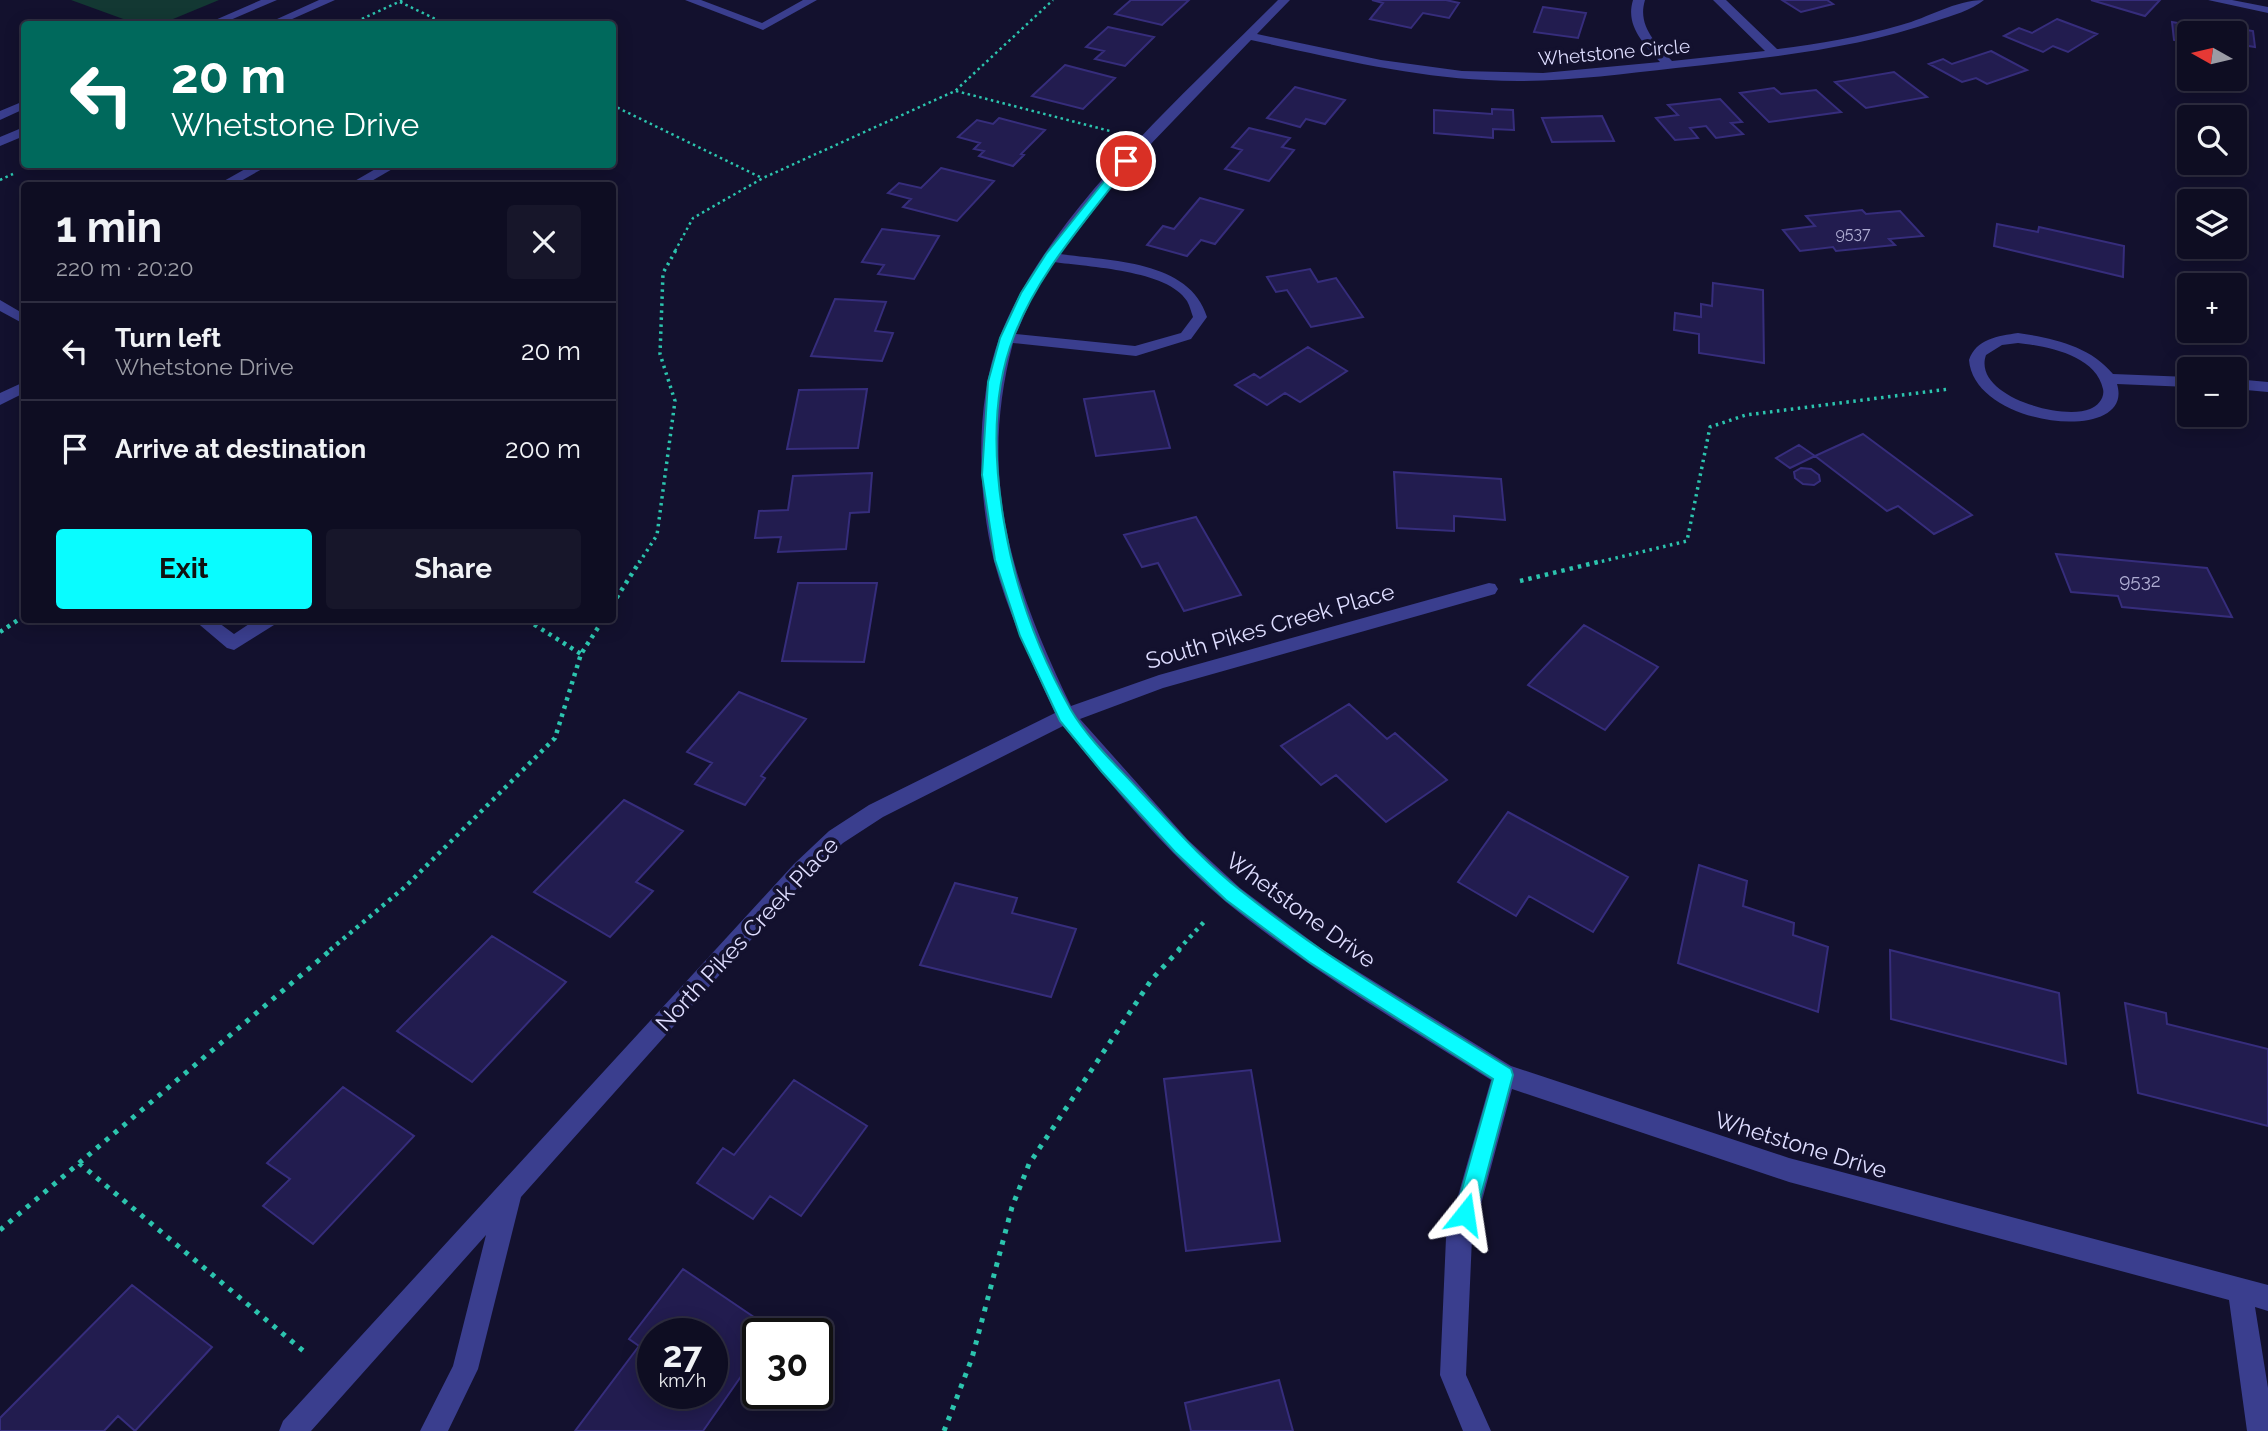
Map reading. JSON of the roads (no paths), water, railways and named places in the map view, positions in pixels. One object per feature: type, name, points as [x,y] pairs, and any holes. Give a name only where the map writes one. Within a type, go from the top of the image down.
[{"type":"street","points":[[219,21],[271,0]]},
{"type":"street","points":[[279,21],[329,0]]},
{"type":"street","points":[[691,0],[763,27],[811,0]]},
{"type":"street","name":"Whetstone Drive","points":[[1284,0],[1115,173],[1050,257],[1027,293],[1007,338],[995,382],[989,475],[1003,560],[1028,636],[1066,716],[1108,767],[1181,846],[1232,894],[1315,957],[1504,1075],[1789,1170],[2268,1298]]},
{"type":"street","points":[[1639,0],[1635,9],[1636,21],[1669,65]]},
{"type":"street","points":[[1719,0],[1774,53]]},
{"type":"street","name":"Whetstone Circle","points":[[1248,36],[1390,65],[1463,75],[1564,75],[1774,53],[1846,42],[1951,13],[1978,0]]},
{"type":"street","points":[[2214,0],[2268,10]]},
{"type":"street","points":[[0,116],[21,106]]},
{"type":"street","points":[[0,142],[21,132]]},
{"type":"street","points":[[229,182],[257,168]]},
{"type":"street","points":[[360,182],[387,168]]},
{"type":"street","points":[[1007,338],[1136,351],[1186,336],[1200,317],[1192,297],[1171,281],[1136,271],[1050,257]]},
{"type":"street","points":[[0,304],[21,314]]},
{"type":"street","points":[[2108,379],[2112,392],[2108,403],[2097,412],[2080,417],[2035,412],[2013,404],[1987,384],[1976,366],[1977,355],[1986,346],[1999,340],[2018,338],[2060,346],[2081,355],[2097,366],[2108,379],[2177,382]]},
{"type":"street","points":[[2247,385],[2268,387]]},
{"type":"street","name":"South Pikes Creek Place","points":[[1066,716],[1159,682],[1489,589]]},
{"type":"street","points":[[207,623],[234,643],[264,623]]},
{"type":"street","name":"North Pikes Creek Place","points":[[293,1431],[801,870],[836,837],[876,811],[1066,716]]},
{"type":"street","points":[[1477,1431],[1453,1375],[1459,1238],[1504,1075]]},
{"type":"street","name":"North Pikes Creek Place","points":[[435,1431],[465,1369],[510,1192]]},
{"type":"street","points":[[2240,1290],[2261,1431]]},
{"type":"lane","points":[[0,400],[21,389]]}]
